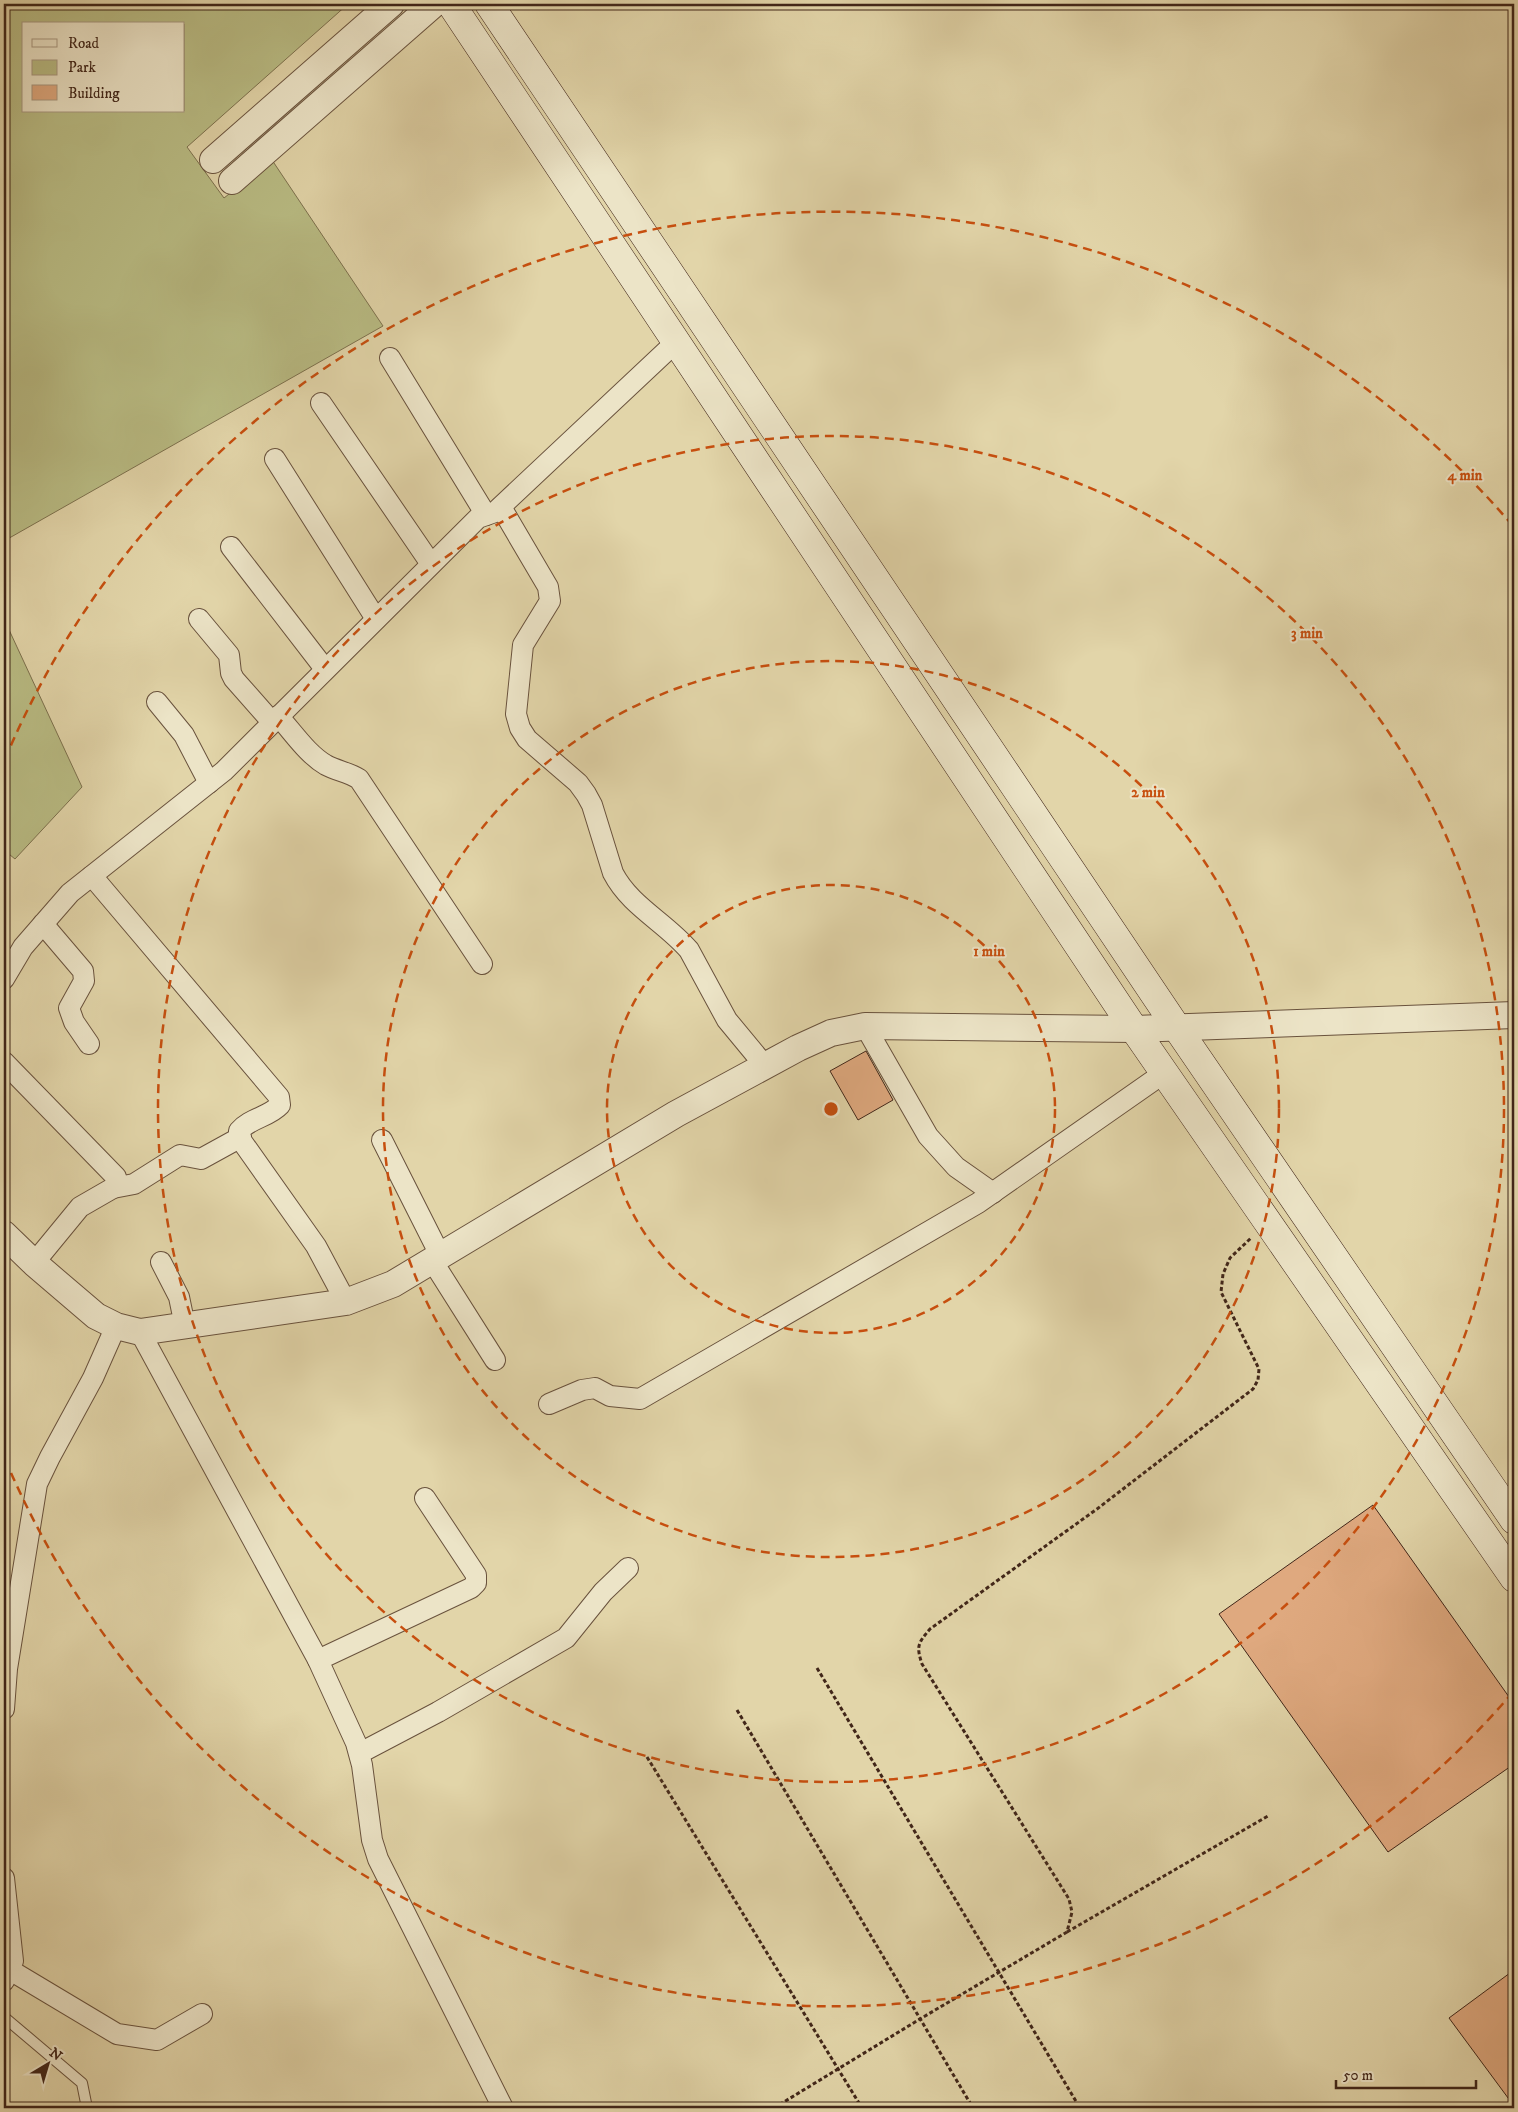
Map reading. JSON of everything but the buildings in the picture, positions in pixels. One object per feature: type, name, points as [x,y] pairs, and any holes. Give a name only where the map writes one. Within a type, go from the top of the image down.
[{"type":"main road","points":[[488,4],[1177,1028],[1514,1520]]},
{"type":"main road","points":[[452,5],[1134,1029],[1514,1578]]},
{"type":"street","points":[[213,160],[391,4]]},
{"type":"street","points":[[232,181],[452,5]]},
{"type":"street","points":[[4,979],[15,958],[70,893],[209,783],[478,518],[493,511],[676,342]]},
{"type":"street","points":[[390,358],[493,511],[548,587],[550,601],[523,645],[516,714],[520,728],[527,739],[578,783],[586,794],[592,805],[613,873],[618,883],[638,906],[681,941],[689,950],[727,1020],[765,1066]]},
{"type":"street","points":[[321,403],[431,564]]},
{"type":"street","points":[[275,460],[376,619]]},
{"type":"street","points":[[231,547],[324,670]]},
{"type":"street","points":[[199,618],[229,655],[232,673],[237,683],[316,758],[327,766],[349,772],[359,779],[482,964]]},
{"type":"street","points":[[157,702],[184,735],[209,783]]},
{"type":"street","points":[[92,876],[279,1097],[280,1105],[276,1109],[244,1125],[239,1131],[241,1137],[316,1246],[346,1302]]},
{"type":"street","points":[[43,924],[83,971],[84,981],[69,1008],[74,1022],[89,1044]]},
{"type":"street","points":[[4,1234],[34,1263],[96,1316],[128,1329],[185,1326],[346,1302],[393,1284],[437,1260],[676,1114],[831,1033],[865,1026],[1134,1029],[1514,1015]]},
{"type":"street","points":[[865,1026],[928,1136],[956,1167],[993,1193]]},
{"type":"street","points":[[4,1062],[116,1177],[117,1182],[113,1188]]},
{"type":"street","points":[[549,1404],[582,1390],[595,1388],[610,1396],[640,1399],[772,1324],[993,1193],[1164,1073]]},
{"type":"street","points":[[34,1263],[80,1207],[113,1188],[134,1184],[180,1155],[201,1159],[241,1137]]},
{"type":"street","points":[[382,1140],[437,1260],[496,1360]]},
{"type":"street","points":[[161,1262],[179,1297],[185,1326]]},
{"type":"street","points":[[128,1329],[318,1660],[360,1753],[372,1840],[378,1859],[503,2108]]},
{"type":"street","points":[[4,1709],[7,1669],[37,1484],[94,1378],[128,1329]]},
{"type":"street","points":[[318,1660],[471,1588],[476,1583],[476,1575],[425,1498]]},
{"type":"street","points":[[360,1753],[438,1712],[566,1638],[603,1592],[628,1568]]},
{"type":"street","points":[[4,1878],[13,1960],[7,1975],[117,2034],[157,2040],[202,2014]]},
{"type":"lane","points":[[4,2017],[82,2083],[87,2108]]},
{"type":"path","points":[[1067,1932],[1072,1912],[1070,1899],[922,1664],[918,1652],[920,1640],[930,1629],[1097,1509],[1253,1389],[1258,1380],[1259,1369],[1221,1292],[1223,1274],[1230,1258],[1268,1222]]},
{"type":"path","points":[[817,1668],[1080,2108]]},
{"type":"path","points":[[737,1710],[973,2108]]},
{"type":"path","points":[[647,1757],[862,2108]]},
{"type":"path","points":[[774,2108],[920,2018],[1268,1816]]},
{"type":"green space","points":[[4,4],[348,4],[187,147],[224,198],[272,160],[383,326],[4,541]]},
{"type":"green space","points":[[4,619],[82,787],[15,859],[4,850]]}]
